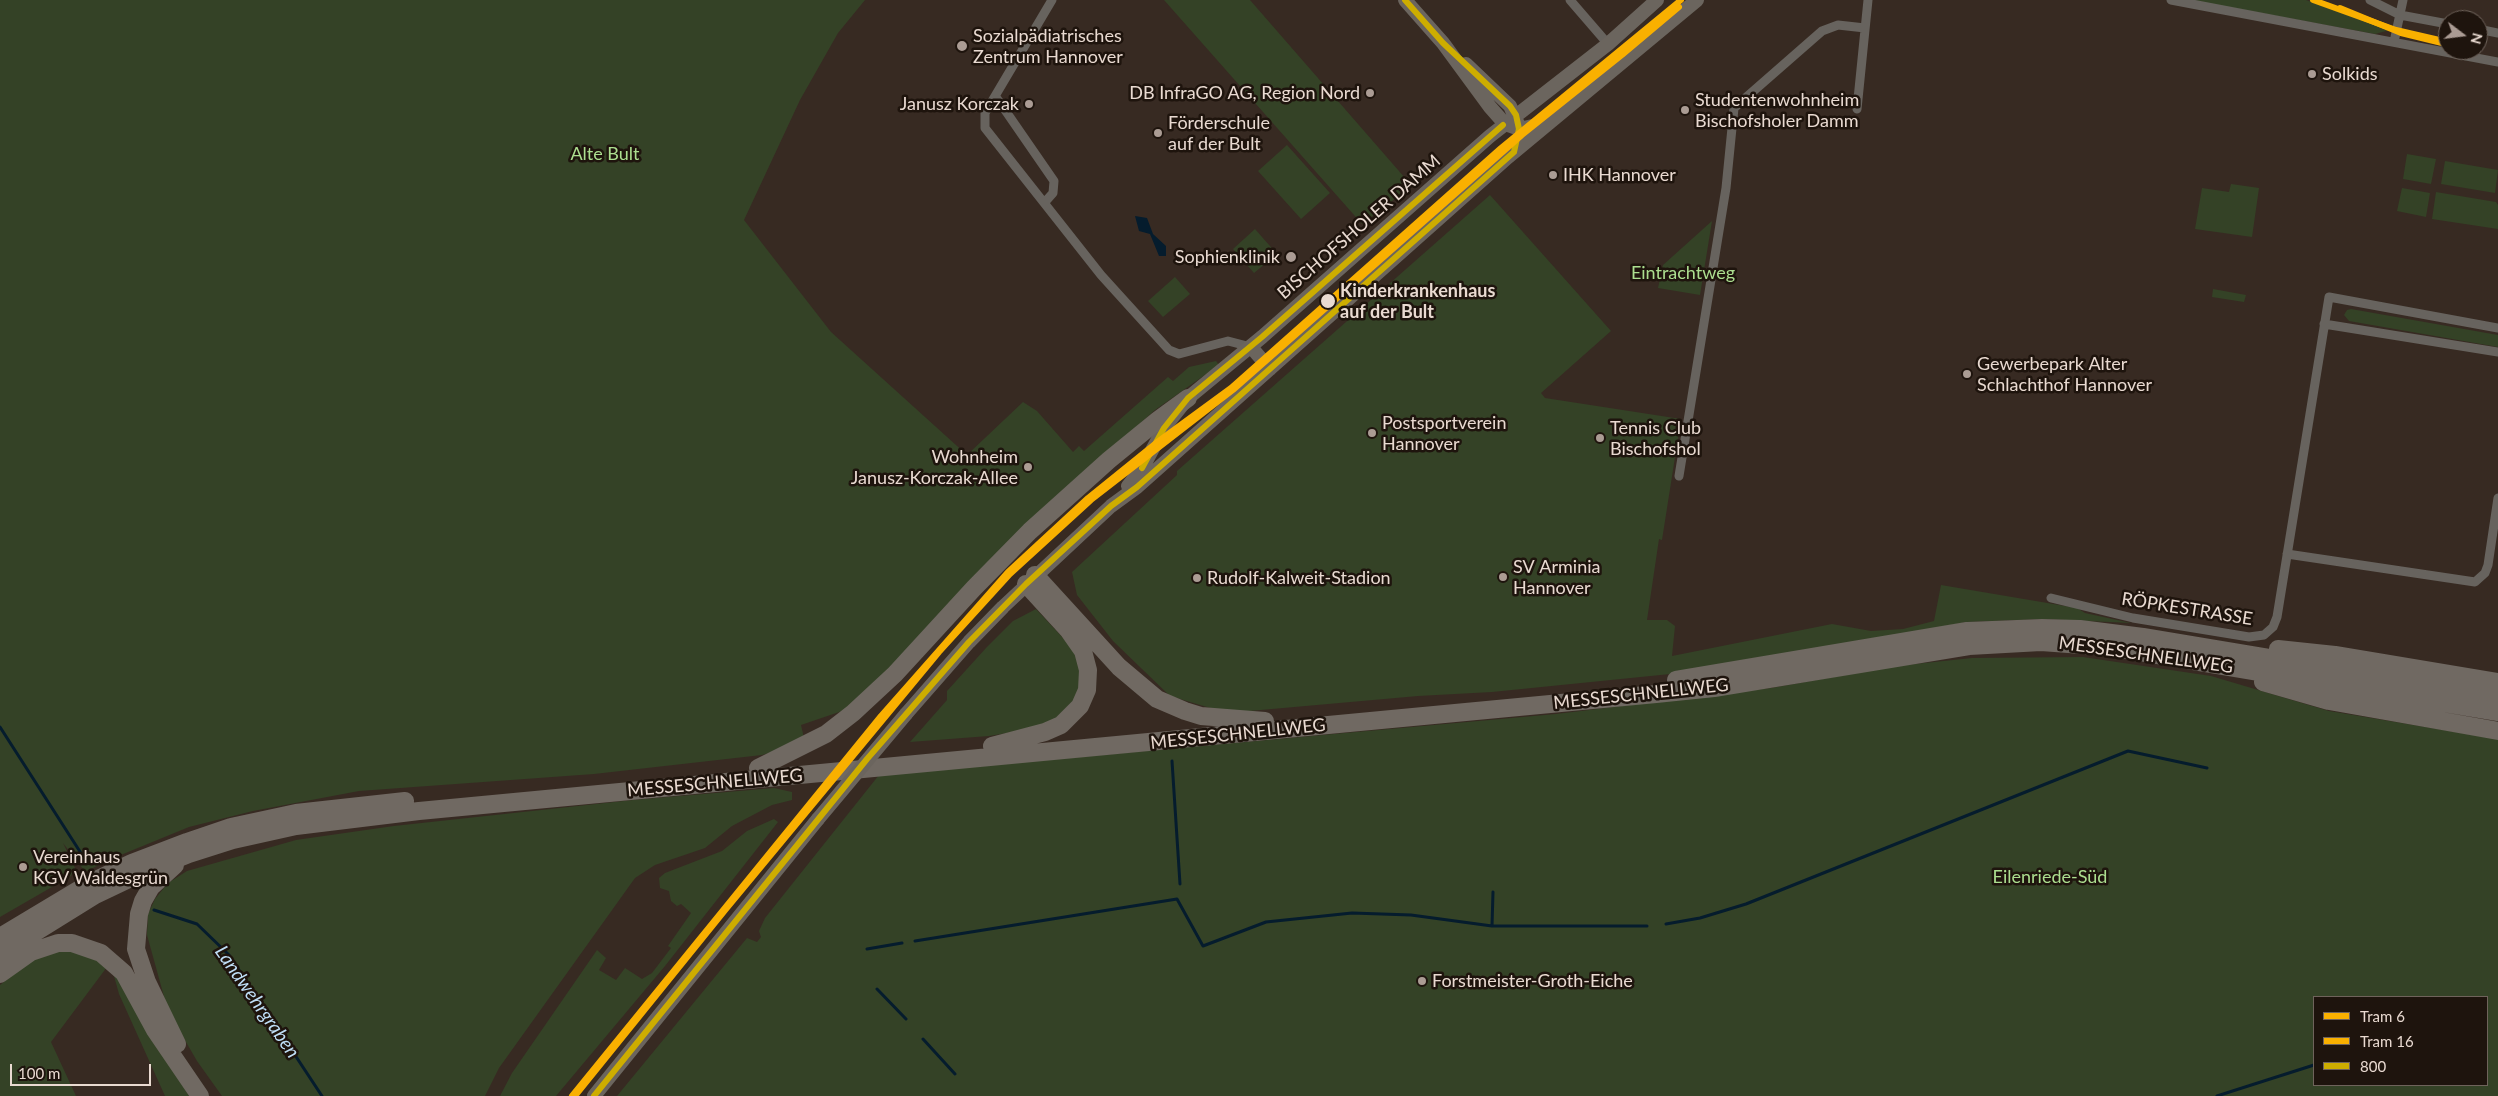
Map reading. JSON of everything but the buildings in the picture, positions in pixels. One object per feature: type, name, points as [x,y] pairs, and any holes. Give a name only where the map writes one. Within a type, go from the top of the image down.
[{"type":"highway","points":[[758,768],[826,734],[853,713],[895,674],[980,581],[1030,531],[1109,460],[1188,398]]},
{"type":"highway","points":[[1030,580],[1119,667],[1157,699],[1201,716],[1265,721]]},
{"type":"highway","points":[[992,746],[1056,727],[1080,706],[1087,690],[1088,670],[1083,651],[1030,580]]},
{"type":"highway","name":"MESSESCHNELLWEG","points":[[0,937],[90,883],[132,863],[232,827],[296,813],[337,807],[1265,721],[1651,683],[1712,675],[1967,631],[2080,629],[2141,644],[2498,712]]},
{"type":"highway","name":"MESSESCHNELLWEG","points":[[0,954],[95,895],[137,875],[189,854],[234,840],[296,826],[419,811],[1666,693],[1724,686],[1969,646],[2069,643],[2141,644],[2498,696]]},
{"type":"highway","points":[[2141,644],[2335,655],[2498,682]]},
{"type":"highway","points":[[2141,644],[2329,701],[2498,731]]},
{"type":"highway","points":[[189,854],[165,872],[151,887],[143,901],[139,914],[136,949],[147,982],[176,1043],[211,1096]]},
{"type":"highway","points":[[0,974],[31,952],[58,943],[72,943],[101,953],[124,973],[155,1030],[200,1096]]},
{"type":"main road","points":[[1405,0],[1443,43],[1505,124],[1550,122]]},
{"type":"main road","points":[[1514,152],[1518,122],[1657,0]]},
{"type":"main road","name":"BISCHOFSHOLER DAMM","points":[[594,1096],[818,819],[906,714],[969,642],[1030,580],[1514,152],[1697,0]]},
{"type":"main road","points":[[1443,43],[1500,96],[1518,122]]},
{"type":"main road","name":"BISCHOFSHOLER DAMM","points":[[1112,506],[1138,474],[1164,428],[1188,398],[1251,347],[1505,124]]},
{"type":"main road","points":[[1251,347],[1270,369]]},
{"type":"street","points":[[1052,0],[985,113],[985,128],[1102,275],[1169,350],[1179,354],[1228,341],[1251,347]]},
{"type":"street","points":[[1570,0],[1608,44]]},
{"type":"street","points":[[1856,108],[1868,0]]},
{"type":"street","points":[[2171,0],[2498,62]]},
{"type":"street","points":[[2370,0],[2400,15],[2438,22]]},
{"type":"street","points":[[2394,42],[2404,0]]},
{"type":"street","points":[[1679,476],[1726,188],[1734,108],[1822,31],[1838,25],[1865,28]]},
{"type":"street","points":[[996,97],[1054,181],[1053,193],[1045,202]]},
{"type":"street","name":"RÖPKESTRASSE","points":[[2050,598],[2133,618],[2249,637],[2259,637],[2269,632],[2276,622],[2329,297],[2498,328]]},
{"type":"street","points":[[2324,324],[2498,352]]},
{"type":"street","points":[[2287,554],[2475,582],[2485,573],[2488,565],[2498,498]]},
{"type":"green space","name":"Alte Bult","points":[[0,0],[865,0],[838,33],[800,100],[744,220],[831,332],[967,455],[1023,402],[1037,411],[1073,452],[1079,446],[1084,451],[1168,377],[1173,381],[1189,367],[1216,361],[1219,365],[1155,410],[1024,528],[907,652],[848,709],[801,725],[804,738],[779,750],[762,755],[594,774],[359,791],[253,811],[189,827],[111,859],[87,871],[83,869],[63,843],[75,868],[71,876],[0,917]]},
{"type":"green space","points":[[1164,0],[1250,0],[1412,186],[1362,224]]},
{"type":"green space","points":[[2189,0],[2306,0],[2390,30],[2375,34]]},
{"type":"green space","points":[[1287,145],[1330,193],[1301,219],[1258,171]]},
{"type":"green space","points":[[2407,154],[2436,159],[2431,184],[2403,179]]},
{"type":"green space","points":[[2445,161],[2498,170],[2495,193],[2441,184]]},
{"type":"green space","points":[[2231,184],[2259,188],[2252,237],[2195,229],[2202,188],[2229,192]]},
{"type":"green space","points":[[2402,188],[2430,193],[2426,217],[2397,211]]},
{"type":"green space","points":[[2436,192],[2496,202],[2498,205],[2498,229],[2432,219]]},
{"type":"green space","points":[[1490,195],[1611,331],[1541,393],[1545,398],[1681,419],[1662,540],[1659,539],[1647,620],[1667,620],[1675,626],[1672,656],[1832,624],[1871,631],[1903,629],[1934,621],[1941,585],[2077,608],[2085,613],[2131,623],[2043,619],[1967,622],[1710,670],[1492,692],[1418,696],[1227,713],[1170,696],[1113,641],[1077,595],[1072,572],[1177,475],[1177,471]]},
{"type":"green space","name":"Eintrachtweg","points":[[1712,221],[1700,295],[1658,288],[1663,265]]},
{"type":"green space","points":[[1255,229],[1277,254],[1254,273],[1233,249]]},
{"type":"green space","points":[[1175,277],[1190,294],[1163,317],[1148,301]]},
{"type":"green space","points":[[2213,289],[2246,295],[2244,302],[2212,297]]},
{"type":"green space","points":[[2351,309],[2498,335],[2498,347],[2349,321],[2344,315],[2347,310]]},
{"type":"green space","points":[[1036,609],[1078,654],[1083,665],[1079,699],[1049,726],[989,736],[910,742],[947,700],[947,691],[986,648],[1013,621]]},
{"type":"green space","name":"Eilenriede-Süd","points":[[2083,657],[2211,676],[2329,711],[2498,739],[2498,1096],[617,1096],[747,938],[757,942],[761,937],[759,931],[765,918],[879,775],[1556,714],[1771,688],[1896,666],[1972,658]]},
{"type":"green space","points":[[774,788],[792,792],[792,800],[772,805],[732,826],[705,848],[655,865],[635,878],[499,1068],[485,1096],[222,1096],[197,1061],[168,1011],[147,935],[148,914],[155,899],[168,883],[187,871],[296,840],[394,826],[633,800]]},
{"type":"green space","points":[[774,819],[778,822],[665,966],[556,1096],[500,1096],[512,1073],[597,950],[606,958],[599,970],[616,980],[625,968],[642,979],[652,973],[671,948],[668,946],[691,913],[681,904],[677,906],[671,901],[669,891],[660,888],[659,878],[665,873],[722,851],[747,831]]},
{"type":"green space","points":[[73,950],[86,953],[107,967],[51,1042],[76,1096],[0,1096],[0,985],[36,957],[53,951]]},
{"type":"green space","points":[[114,976],[118,977],[189,1096],[165,1096],[119,994]]},
{"type":"water","points":[[1135,216],[1147,218],[1153,234],[1166,246],[1166,256],[1159,256],[1150,234],[1139,231]]},
{"type":"waterway","name":"Landwehrgraben","points":[[0,727],[86,861]]},
{"type":"waterway","points":[[1666,924],[1700,918],[1746,904],[2128,751],[2207,768]]},
{"type":"waterway","points":[[1172,761],[1180,884]]},
{"type":"waterway","points":[[1492,926],[1493,892]]},
{"type":"waterway","points":[[915,941],[1177,899],[1203,946],[1266,922],[1352,913],[1411,915],[1492,926],[1647,926]]},
{"type":"waterway","name":"Landwehrgraben","points":[[154,910],[197,924],[229,955],[322,1096]]},
{"type":"waterway","points":[[867,949],[902,943]]},
{"type":"waterway","points":[[877,989],[906,1019]]},
{"type":"waterway","points":[[923,1039],[955,1074]]},
{"type":"waterway","points":[[2217,1096],[2313,1065]]},
{"type":"tram line","name":"6","points":[[572,1096],[881,716],[1008,572],[1088,498],[1156,443],[1231,388],[1501,148],[1681,0]]},
{"type":"tram line","name":"6","points":[[2313,0],[2396,30],[2438,40]]},
{"type":"tram line","name":"16","points":[[575,1096],[726,909],[939,652],[1010,574],[1091,500],[1233,390],[1522,135],[1679,7]]},
{"type":"tram line","name":"16","points":[[2340,8],[2401,33],[2438,42]]},
{"type":"transit line","name":"800","points":[[594,1096],[867,759],[969,642],[1026,584],[1111,506],[1137,487],[1514,152],[1519,129],[1516,115],[1510,106],[1443,43],[1405,0]]},
{"type":"transit line","name":"800","points":[[1142,468],[1164,428],[1188,398],[1262,337],[1503,125]]},
{"type":"place","name":"Sozialpädiatrisches Zentrum Hannover","points":[[962,46]]},
{"type":"place","name":"Solkids","points":[[2312,74]]},
{"type":"place","name":"DB InfraGO AG, Region Nord","points":[[1370,93]]},
{"type":"place","name":"Janusz Korczak","points":[[1029,104]]},
{"type":"place","name":"Studentenwohnheim Bischofsholer Damm","points":[[1685,110]]},
{"type":"place","name":"Förderschule auf der Bult","points":[[1158,133]]},
{"type":"place","name":"IHK Hannover","points":[[1553,175]]},
{"type":"place","name":"Sophienklinik","points":[[1291,257]]},
{"type":"place","name":"Kinderkrankenhaus auf der Bult","points":[[1328,301]]},
{"type":"place","name":"Gewerbepark Alter Schlachthof Hannover","points":[[1967,374]]},
{"type":"place","name":"Postsportverein Hannover","points":[[1372,433]]},
{"type":"place","name":"Tennis Club Bischofshol","points":[[1600,438]]},
{"type":"place","name":"Wohnheim Janusz-Korczak-Allee","points":[[1028,467]]},
{"type":"place","name":"SV Arminia Hannover","points":[[1503,577]]},
{"type":"place","name":"Rudolf-Kalweit-Stadion","points":[[1197,578]]},
{"type":"place","name":"Vereinhaus KGV Waldesgrün","points":[[23,867]]},
{"type":"place","name":"Forstmeister-Groth-Eiche","points":[[1422,981]]}]
